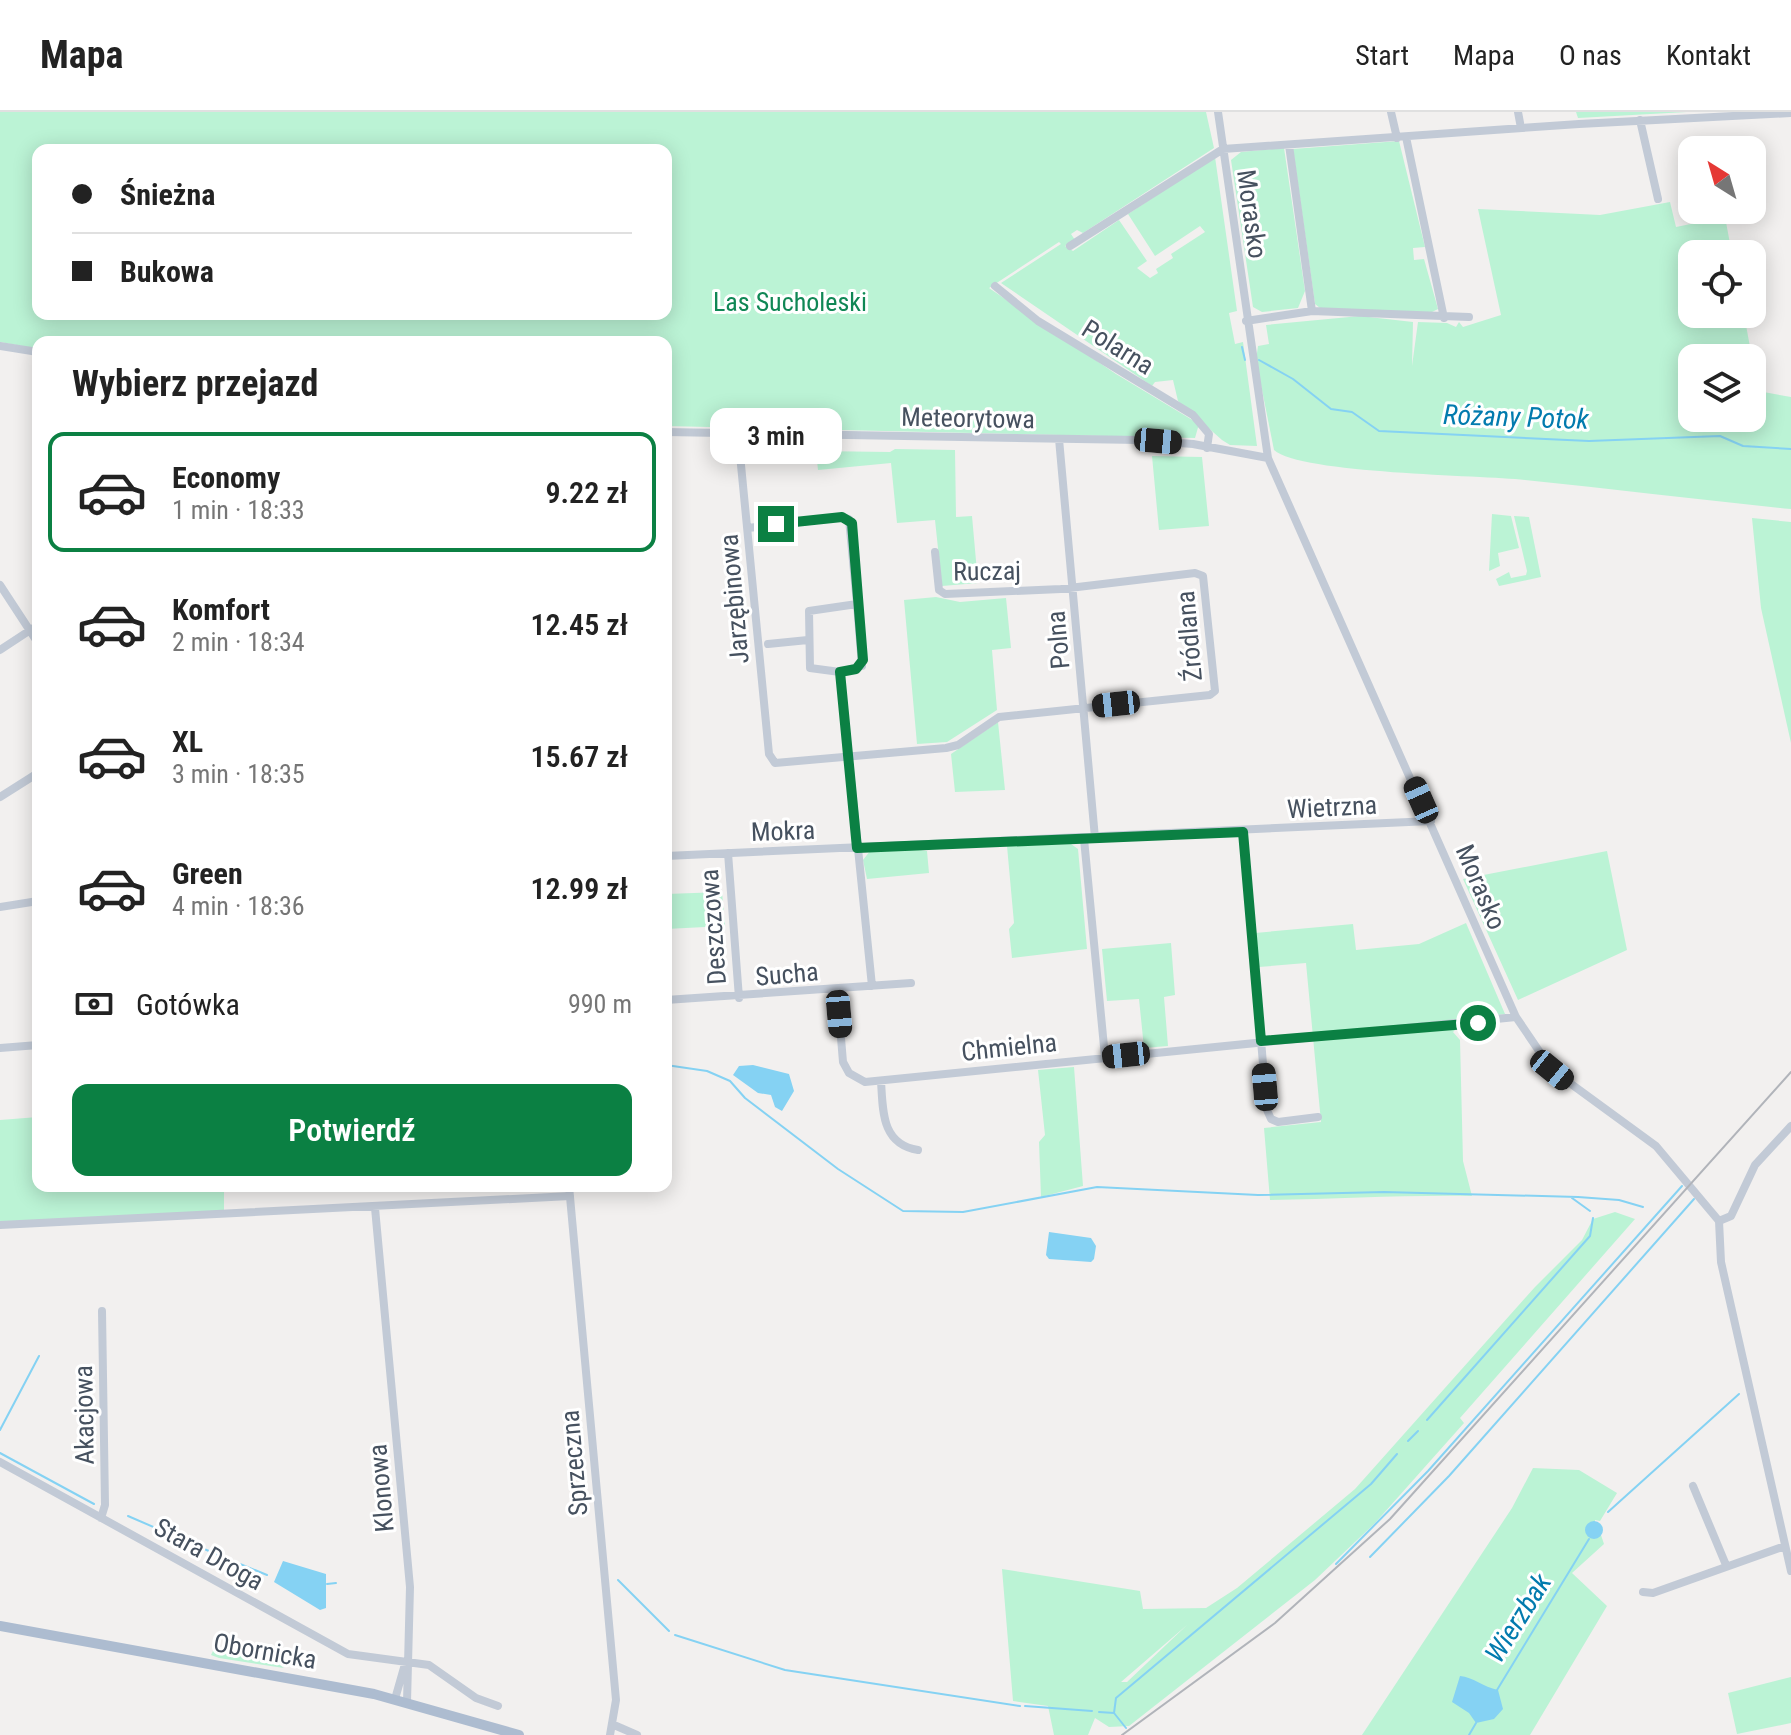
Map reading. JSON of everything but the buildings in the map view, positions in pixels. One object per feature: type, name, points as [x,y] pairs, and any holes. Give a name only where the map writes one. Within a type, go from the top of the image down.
[{"type":"main road","name":"Obornicka","points":[[0,1626],[395,1699],[519,1735]]},
{"type":"street","name":"Morasko","points":[[1218,112],[1268,458],[1516,1017],[1552,1070],[1656,1146],[1719,1221]]},
{"type":"street","points":[[1391,112],[1401,137],[1444,318]]},
{"type":"street","points":[[1518,112],[1521,128]]},
{"type":"street","points":[[1070,246],[1223,149],[1640,120],[1791,113]]},
{"type":"street","points":[[1640,120],[1658,199]]},
{"type":"street","name":"Morasko","points":[[1289,145],[1312,311]]},
{"type":"street","name":"Polarna","points":[[995,286],[1038,321],[1193,415],[1205,426],[1207,448]]},
{"type":"street","points":[[1246,321],[1312,311],[1469,317]]},
{"type":"street","points":[[0,346],[32,351]]},
{"type":"street","name":"Meteorytowa","points":[[672,432],[1139,440],[1268,458]]},
{"type":"street","name":"Jarzębinowa","points":[[738,434],[770,759],[775,763],[848,757]]},
{"type":"street","name":"Polna","points":[[1059,439],[1095,838]]},
{"type":"street","points":[[748,528],[842,517],[849,519],[857,604],[862,666],[840,672],[810,668],[809,611],[857,604]]},
{"type":"street","name":"Ruczaj","points":[[935,552],[939,590],[945,594],[1074,585]]},
{"type":"street","name":"Źródlana","points":[[1074,585],[1195,573],[1203,576],[1216,681],[1215,691],[1210,695],[1084,708]]},
{"type":"street","points":[[0,585],[32,625]]},
{"type":"street","points":[[0,650],[32,629]]},
{"type":"street","points":[[768,644],[808,640]]},
{"type":"street","points":[[840,672],[872,986]]},
{"type":"street","points":[[848,757],[946,748],[958,745],[999,717],[1084,708]]},
{"type":"street","points":[[0,797],[32,777]]},
{"type":"street","name":"Wietrzna","points":[[1240,832],[1431,821]]},
{"type":"street","points":[[1240,832],[1271,1119],[1278,1122],[1318,1117]]},
{"type":"street","name":"Mokra","points":[[672,856],[1240,832]]},
{"type":"street","points":[[1084,839],[1105,1057]]},
{"type":"street","name":"Deszczowa","points":[[728,853],[739,998]]},
{"type":"street","points":[[0,907],[32,902]]},
{"type":"street","name":"Sucha","points":[[672,1000],[739,998],[911,983]]},
{"type":"street","name":"Chmielna","points":[[837,990],[843,1062],[849,1073],[865,1082],[1261,1041],[1387,1033],[1516,1017]]},
{"type":"street","points":[[0,1048],[32,1045]]},
{"type":"street","points":[[881,1081],[884,1121],[892,1138],[907,1148],[918,1150]]},
{"type":"street","points":[[1791,1126],[1755,1165],[1731,1216],[1719,1221],[1721,1262],[1791,1571]]},
{"type":"street","points":[[0,1225],[375,1208],[558,1192]]},
{"type":"street","name":"Sprzeczna","points":[[569,1192],[616,1700],[612,1730]]},
{"type":"street","name":"Klonowa","points":[[375,1208],[410,1587],[407,1660]]},
{"type":"street","name":"Akacjowa","points":[[101,1518],[105,1505],[102,1311]]},
{"type":"street","name":"Stara Droga","points":[[0,1462],[348,1654],[407,1660]]},
{"type":"street","points":[[1693,1486],[1726,1565]]},
{"type":"street","points":[[1643,1592],[1653,1593],[1785,1546]]},
{"type":"street","points":[[395,1699],[407,1660]]},
{"type":"street","points":[[407,1660],[407,1702]]},
{"type":"street","points":[[407,1660],[429,1665],[476,1698],[498,1706]]},
{"type":"street","points":[[612,1730],[637,1735]]},
{"type":"green space","name":"Las Sucholeski","points":[[0,112],[1206,112],[1214,148],[1083,233],[1077,230],[1071,234],[1075,240],[1065,246],[1073,251],[1119,220],[1147,261],[1137,268],[1150,278],[1158,273],[1156,269],[1173,258],[1171,254],[1205,232],[1200,226],[1155,256],[1128,214],[1215,157],[1237,311],[1229,313],[1235,344],[1243,342],[1257,446],[1230,445],[1222,440],[1178,401],[1173,380],[1155,382],[1152,386],[1001,283],[1061,244],[1059,242],[989,288],[1116,374],[1199,424],[1195,438],[672,426],[672,336],[32,336],[32,348],[0,342]]},
{"type":"green space","points":[[1576,112],[1687,112],[1578,118]]},
{"type":"green space","points":[[1399,141],[1425,247],[1413,248],[1414,260],[1424,259],[1438,309],[1428,314],[1320,308],[1315,304],[1293,149]]},
{"type":"green space","points":[[1284,148],[1305,291],[1298,308],[1262,312],[1253,307],[1231,160],[1241,152]]},
{"type":"green space","points":[[1670,202],[1676,227],[1726,224],[1729,240],[1678,240],[1678,328],[1747,328],[1749,344],[1678,344],[1678,432],[1766,432],[1766,392],[1791,397],[1791,509],[1525,480],[1354,469],[1291,458],[1274,450],[1256,360],[1258,346],[1269,344],[1266,325],[1360,316],[1413,322],[1412,366],[1418,322],[1447,323],[1456,327],[1459,322],[1463,327],[1501,315],[1478,209],[1600,215]]},
{"type":"green space","points":[[895,449],[955,450],[956,517],[972,516],[978,583],[942,586],[935,520],[897,523],[891,463],[818,470],[816,451],[890,452]]},
{"type":"green space","points":[[1152,456],[1202,457],[1209,526],[1159,530]]},
{"type":"green space","points":[[1492,514],[1511,516],[1519,548],[1498,553],[1500,566],[1489,571]]},
{"type":"green space","points":[[1514,516],[1529,517],[1541,577],[1499,586],[1496,579],[1509,572],[1511,578],[1526,575],[1527,571]]},
{"type":"green space","points":[[1752,518],[1791,522],[1791,743],[1761,608]]},
{"type":"green space","points":[[936,597],[960,602],[1006,598],[1011,648],[992,650],[997,710],[947,742],[917,744],[904,600]]},
{"type":"green space","points":[[998,722],[1005,790],[955,792],[951,754]]},
{"type":"green space","points":[[1071,844],[1078,849],[1087,949],[1012,958],[1009,929],[1014,923],[1007,846]]},
{"type":"green space","points":[[870,851],[927,851],[929,873],[867,879],[863,860]]},
{"type":"green space","points":[[1607,851],[1627,950],[1518,1000],[1463,879]]},
{"type":"green space","points":[[722,892],[725,926],[672,929],[672,894]]},
{"type":"green space","points":[[1466,923],[1505,1014],[1465,1020],[1453,1032],[1460,1040],[1463,1161],[1472,1196],[1270,1200],[1264,1128],[1321,1122],[1306,963],[1259,967],[1255,933],[1353,924],[1356,950],[1419,944]]},
{"type":"green space","points":[[1171,943],[1175,995],[1164,997],[1168,1046],[1144,1048],[1139,999],[1107,1001],[1102,949]]},
{"type":"green space","points":[[1074,1067],[1083,1186],[1041,1197],[1039,1142],[1045,1135],[1038,1070]]},
{"type":"green space","points":[[32,1117],[32,1192],[224,1192],[224,1211],[0,1222],[0,1120]]},
{"type":"green space","points":[[1615,1212],[1635,1219],[1460,1418],[1464,1423],[1375,1523],[1315,1580],[1129,1726],[1109,1727],[1095,1718],[1088,1735],[1054,1735],[1048,1706],[1013,1701],[1002,1569],[1140,1591],[1143,1609],[1206,1608],[1237,1588],[1355,1489],[1535,1287],[1582,1240],[1593,1219]],"holes":[[[1187,1625],[1127,1682],[1121,1682]]]},
{"type":"green space","points":[[1533,1468],[1579,1470],[1617,1493],[1600,1521],[1595,1520],[1595,1538],[1601,1535],[1604,1544],[1572,1573],[1607,1606],[1530,1735],[1362,1735],[1512,1508]]},
{"type":"green space","points":[[213,1651],[273,1660],[284,1668],[219,1658],[211,1655]]},
{"type":"green space","points":[[1791,1677],[1791,1723],[1737,1734],[1728,1693]]},
{"type":"water","points":[[753,1065],[789,1074],[794,1091],[782,1111],[775,1107],[771,1095],[758,1093],[733,1075],[739,1066]]},
{"type":"water","points":[[1049,1232],[1091,1238],[1096,1246],[1094,1259],[1091,1262],[1049,1259],[1046,1255]]},
{"type":"water","points":[[1590,1521],[1598,1521],[1603,1530],[1601,1537],[1590,1539],[1585,1534],[1585,1526]]},
{"type":"water","points":[[283,1561],[326,1574],[326,1608],[320,1610],[274,1582]]},
{"type":"water","points":[[1460,1676],[1498,1690],[1503,1709],[1494,1719],[1476,1723],[1469,1713],[1452,1702]]},
{"type":"waterway","name":"Różany Potok","points":[[1242,347],[1245,360]]},
{"type":"waterway","name":"Różany Potok","points":[[1259,360],[1293,379],[1331,409],[1352,412],[1379,431],[1589,441],[1720,436],[1743,446],[1791,449]]},
{"type":"waterway","points":[[672,1066],[707,1071],[730,1081],[745,1098],[838,1169],[903,1211],[963,1212],[1097,1187],[1258,1195],[1384,1192],[1578,1197],[1619,1200],[1643,1207]]},
{"type":"waterway","points":[[1336,1564],[1428,1471],[1682,1186]]},
{"type":"waterway","points":[[1572,1198],[1590,1211]]},
{"type":"waterway","points":[[1370,1557],[1449,1476],[1694,1199]]},
{"type":"waterway","points":[[1427,1420],[1590,1236],[1593,1218]]},
{"type":"waterway","points":[[0,1430],[39,1356]]},
{"type":"waterway","name":"Wierzbak","points":[[1608,1512],[1739,1394]]},
{"type":"waterway","points":[[1408,1441],[1418,1431]]},
{"type":"waterway","points":[[0,1453],[94,1504]]},
{"type":"waterway","points":[[1114,1713],[1116,1698],[1371,1484],[1397,1454]]},
{"type":"waterway","points":[[128,1516],[232,1561]]},
{"type":"waterway","name":"Wierzbak","points":[[1497,1690],[1589,1539]]},
{"type":"waterway","points":[[240,1564],[267,1575]]},
{"type":"waterway","points":[[618,1580],[669,1631]]},
{"type":"waterway","points":[[327,1584],[336,1583]]},
{"type":"waterway","points":[[675,1635],[785,1670],[1020,1706]]},
{"type":"waterway","points":[[1025,1706],[1092,1711]]},
{"type":"waterway","points":[[1099,1712],[1114,1713],[1126,1728]]},
{"type":"waterway","name":"Wierzbak","points":[[1469,1735],[1476,1723]]},
{"type":"railway","points":[[1122,1735],[1275,1623],[1390,1519],[1791,1072]]},
{"type":"route","points":[[776,524],[842,517],[852,523],[863,660],[862,666],[840,672],[857,848],[1243,832],[1261,1041],[1387,1033],[1478,1023]]}]
